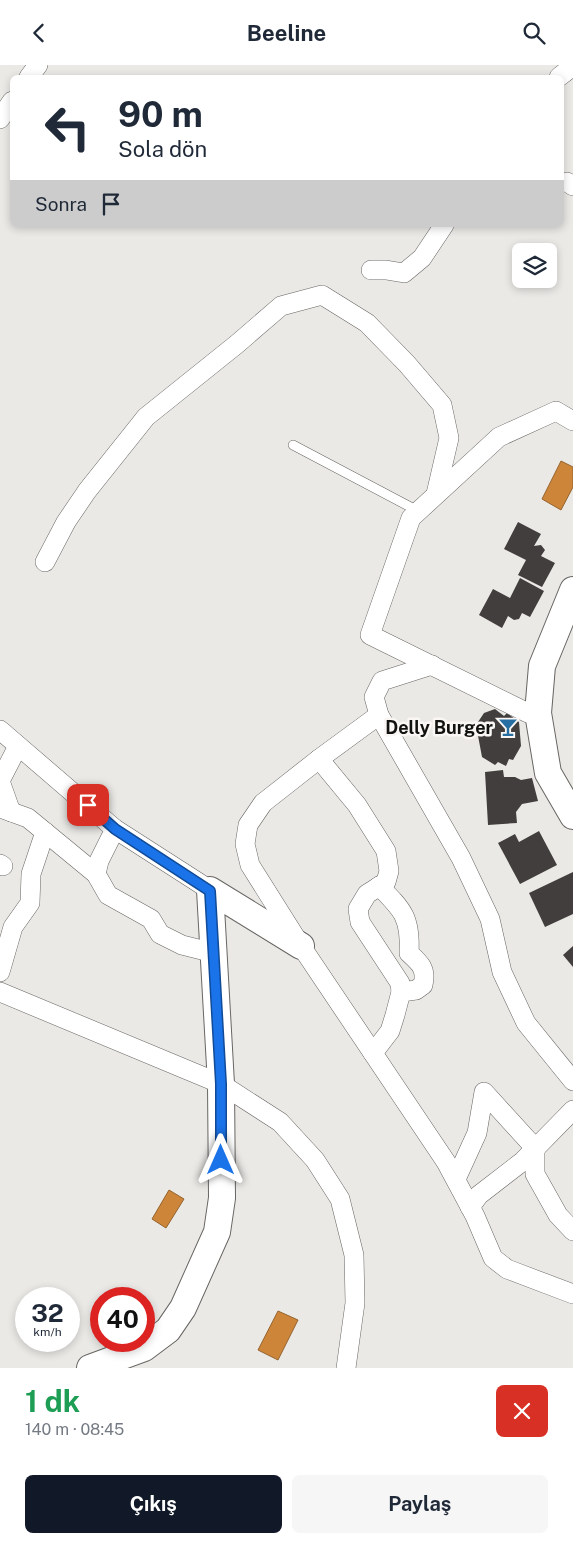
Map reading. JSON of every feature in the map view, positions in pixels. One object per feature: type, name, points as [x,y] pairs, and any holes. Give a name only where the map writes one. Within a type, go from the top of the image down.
[{"type":"street","points":[[562,75],[573,66]]},
{"type":"street","points":[[0,119],[10,104]]},
{"type":"street","points":[[371,270],[404,273],[422,258],[443,227]]},
{"type":"street","points":[[45,562],[76,507],[146,417],[281,306],[322,295],[367,323],[442,405],[449,438],[436,494]]},
{"type":"street","points":[[538,713],[528,713],[370,635],[411,518],[499,437],[556,411],[573,421]]},
{"type":"street","points":[[573,590],[542,666],[538,713],[548,773],[573,816]]},
{"type":"street","points":[[432,665],[382,681],[374,697],[380,715],[460,858],[490,919],[502,971],[526,1023],[573,1081]]},
{"type":"street","points":[[380,715],[319,759],[263,803],[248,825],[245,844],[250,865],[300,945],[446,1162],[470,1207],[493,1258],[507,1269],[573,1294]]},
{"type":"street","points":[[0,731],[115,829],[210,891],[300,945]]},
{"type":"street","points":[[18,746],[0,781],[6,810],[28,818],[46,832],[96,874],[108,895],[151,919],[160,934],[182,945],[214,953]]},
{"type":"street","points":[[319,759],[357,805],[386,851],[389,871],[386,882],[367,894],[358,909],[360,922],[400,983],[401,992],[390,1031],[373,1053]]},
{"type":"street","points":[[96,874],[115,829]]},
{"type":"street","points":[[0,971],[7,923],[30,903],[31,874],[46,832]]},
{"type":"street","points":[[379,886],[405,915],[410,938],[409,953],[421,963],[425,977],[423,985],[416,990],[401,992]]},
{"type":"street","points":[[90,1368],[144,1348],[168,1330],[183,1307],[216,1232],[222,1198],[221,1084],[210,891]]},
{"type":"street","points":[[0,992],[221,1084],[280,1122],[315,1160],[340,1199],[354,1255],[355,1303],[346,1368]]},
{"type":"street","points":[[456,1179],[477,1133],[484,1092],[536,1148],[536,1174],[558,1215],[573,1231]]},
{"type":"street","points":[[470,1207],[479,1195],[523,1161],[573,1110]]},
{"type":"street","points":[[573,1280],[573,1286]]},
{"type":"lane","points":[[293,445],[418,511]]},
{"type":"shaded area","points":[[561,461],[573,467],[573,487],[561,510],[542,499]]},
{"type":"shaded area","points":[[169,1190],[184,1199],[166,1228],[152,1219]]},
{"type":"shaded area","points":[[278,1311],[298,1320],[278,1360],[258,1350]]},
{"type":"building","points":[[518,522],[541,534],[534,546],[541,545],[545,550],[541,556],[555,563],[542,587],[518,575],[526,560],[504,549]]},
{"type":"building","points":[[520,578],[544,591],[530,617],[522,613],[519,619],[514,620],[508,616],[502,628],[479,615],[493,589],[510,598]]},
{"type":"building","points":[[495,709],[504,716],[507,713],[519,722],[521,746],[513,760],[509,759],[506,766],[498,762],[495,765],[482,757],[476,725],[484,713]]},
{"type":"building","points":[[503,770],[504,777],[515,777],[521,780],[532,778],[538,801],[522,804],[516,812],[517,823],[488,825],[485,772]]},
{"type":"building","points":[[539,831],[557,865],[520,884],[498,843],[515,834],[519,842]]},
{"type":"building","points":[[573,872],[573,914],[545,927],[529,893]]},
{"type":"building","points":[[573,946],[573,967],[563,955]]},
{"type":"place","name":"Delly Burger","points":[[508,727]]},
{"type":"route","points":[[88,805],[115,829],[210,891],[221,1084],[221,1160]]}]
